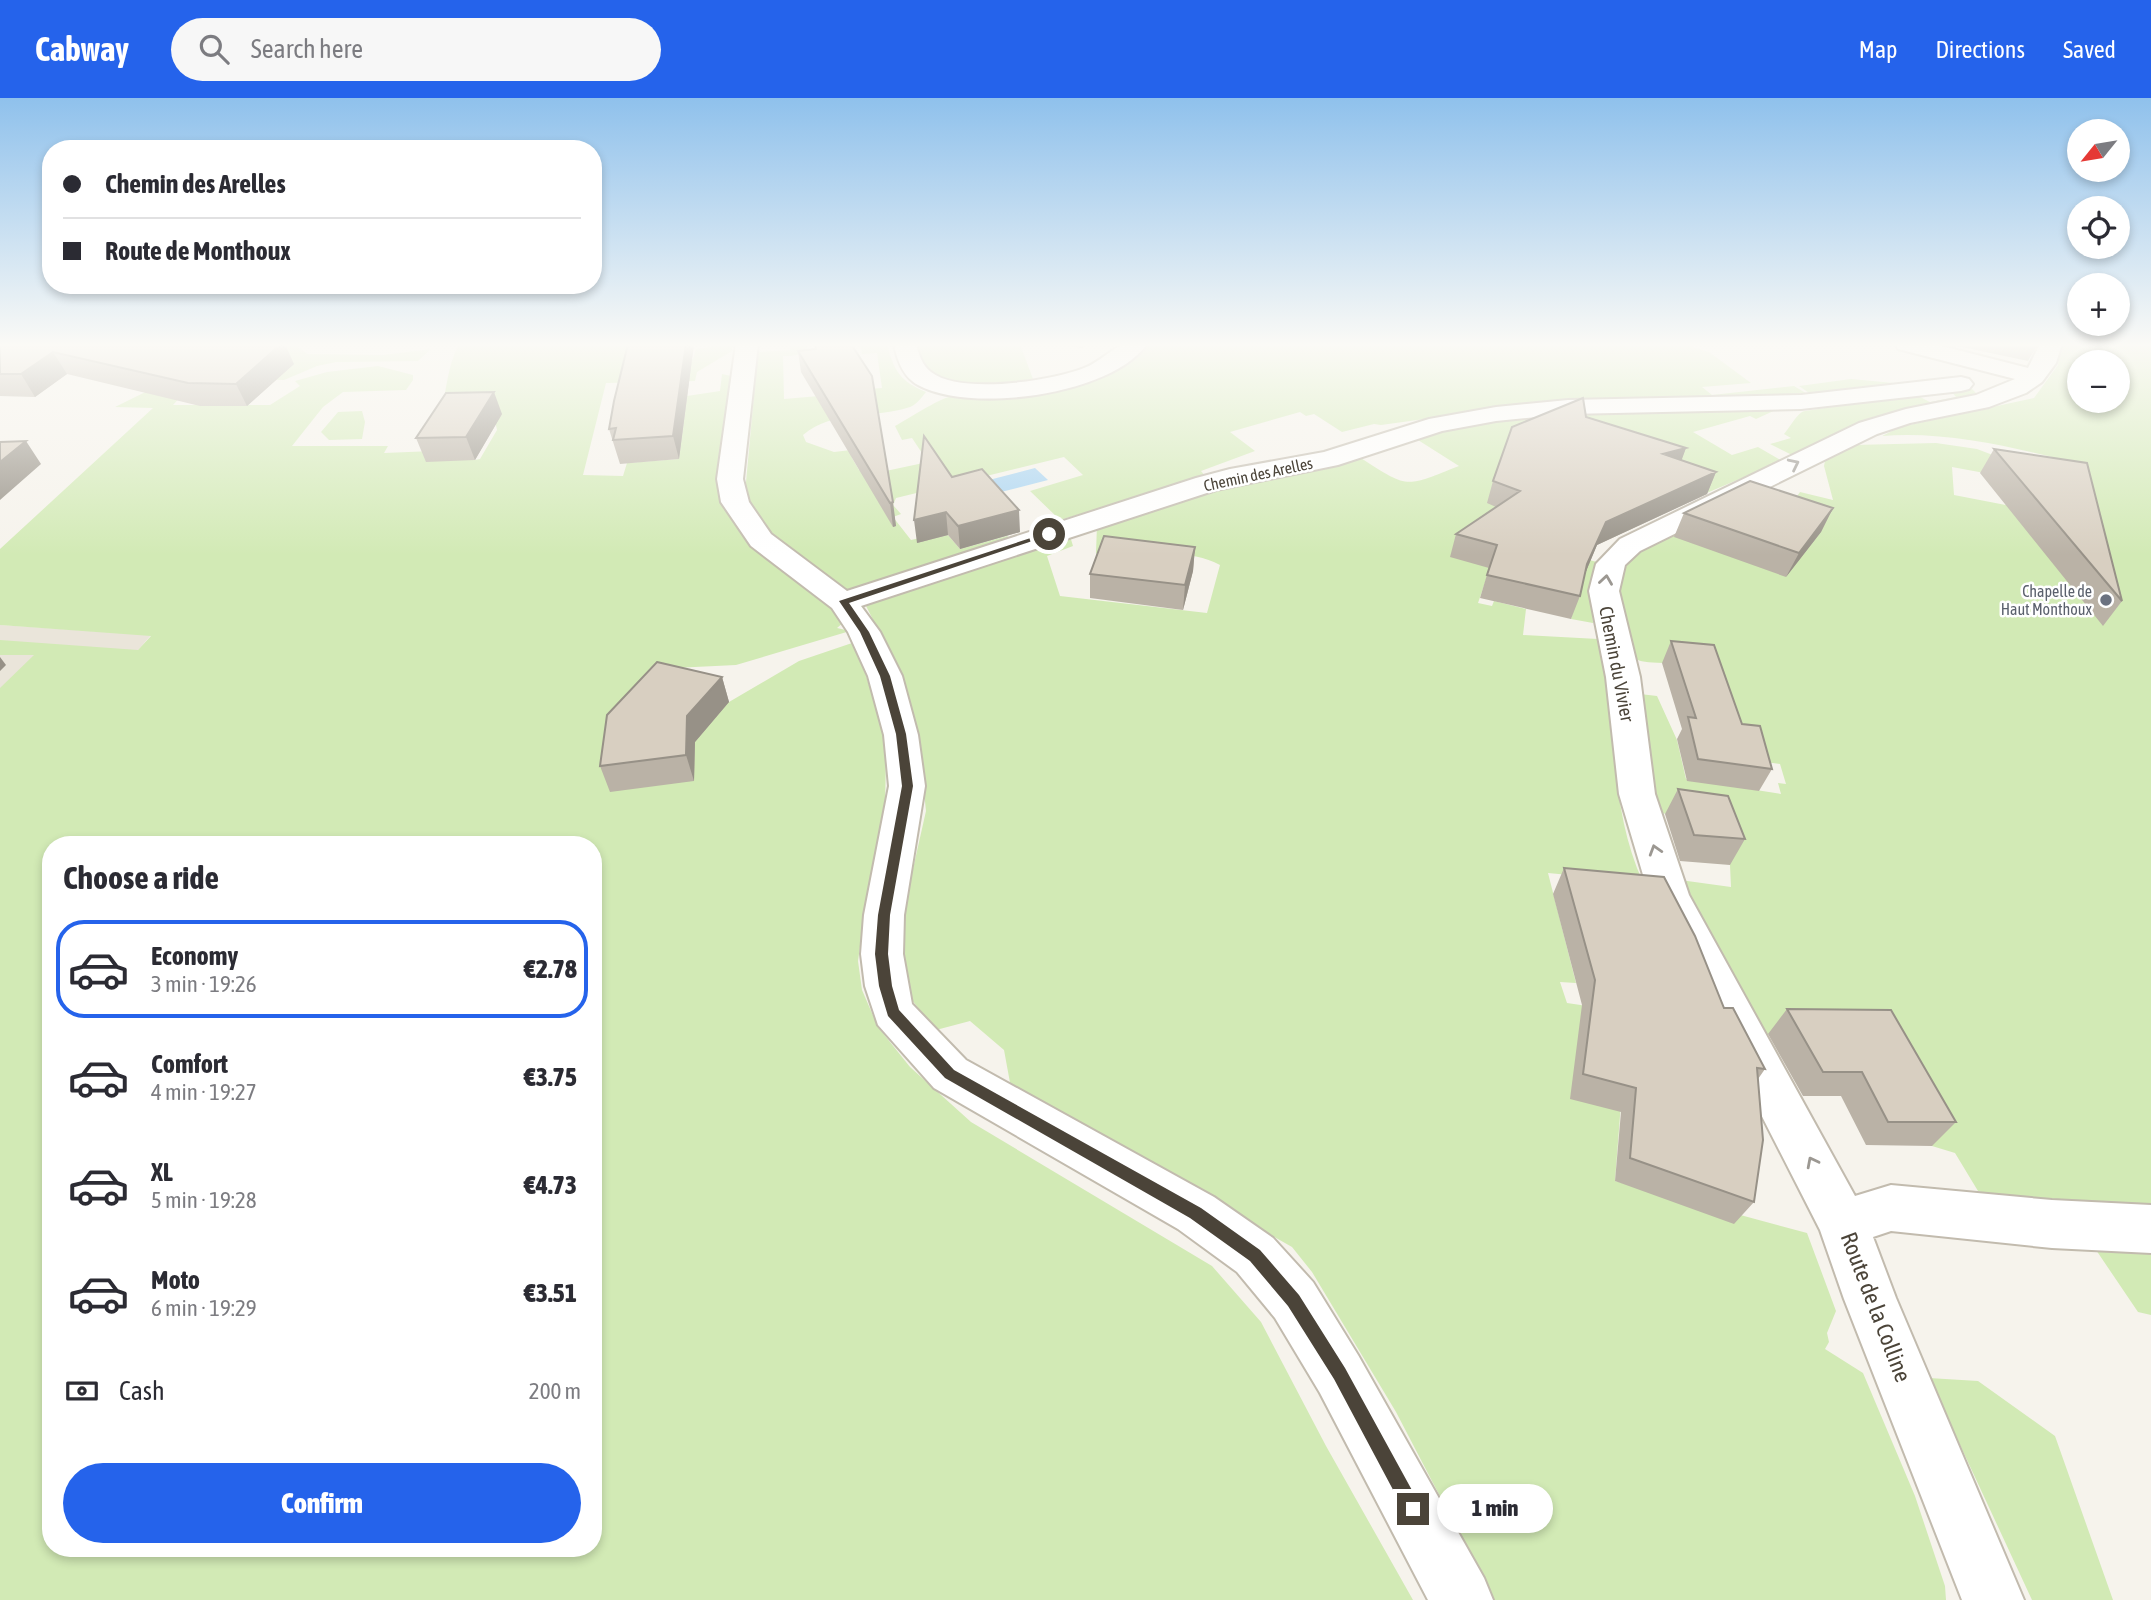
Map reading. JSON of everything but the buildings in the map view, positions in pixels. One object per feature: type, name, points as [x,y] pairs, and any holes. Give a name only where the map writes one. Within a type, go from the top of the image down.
[{"type":"street","points":[[738,414],[730,478],[735,502],[761,540],[843,601],[864,632],[885,676],[901,734],[907,786],[884,915],[882,954],[893,1012],[950,1074],[1196,1213],[1255,1255],[1294,1300],[1339,1374],[1462,1600]]},
{"type":"street","name":"Chemin des Arelles","points":[[843,601],[1230,477],[1329,459],[1402,434],[1465,418],[1502,414]]},
{"type":"street","name":"Chemin du Vivier","points":[[1843,1223],[1669,895],[1637,794],[1623,677],[1604,591],[1604,577],[1611,561],[1630,545],[1860,432],[1889,420],[1917,414]]},
{"type":"street","name":"Route de la Colline","points":[[1993,1600],[1870,1299],[1843,1223],[1891,1208],[2052,1224],[2151,1229]]},
{"type":"shaded area","points":[[0,625],[151,635],[67,733],[0,732]]},
{"type":"green space","points":[[146,414],[317,414],[292,446],[388,446],[384,453],[433,451],[475,460],[480,459],[497,430],[494,414],[598,414],[583,475],[623,476],[627,463],[679,459],[685,414],[727,414],[719,480],[746,482],[752,414],[872,414],[828,421],[803,435],[806,442],[834,452],[851,450],[859,470],[864,470],[867,475],[928,462],[912,438],[902,440],[895,426],[915,414],[1293,414],[1230,432],[1255,451],[1201,471],[1206,477],[1060,520],[1030,491],[1083,475],[1064,457],[896,498],[893,505],[901,514],[893,517],[911,540],[920,538],[923,541],[948,535],[960,549],[1007,536],[1013,541],[1070,536],[1073,546],[1047,556],[1060,596],[1207,613],[1220,565],[1193,556],[1163,554],[1103,561],[1096,553],[1097,525],[1229,484],[1359,457],[1398,480],[1407,482],[1427,478],[1459,466],[1418,440],[1421,434],[1465,424],[1545,414],[1767,414],[1756,419],[1750,416],[1693,432],[1732,455],[1758,447],[1782,461],[1702,495],[1490,568],[1478,603],[1492,606],[1494,601],[1526,609],[1523,635],[1598,639],[1618,793],[1632,853],[1643,882],[1548,873],[1576,983],[1560,982],[1567,1003],[1628,1012],[1615,1181],[1807,1233],[1836,1311],[1827,1333],[1829,1342],[1825,1349],[1863,1373],[1915,1496],[1945,1586],[1946,1600],[1494,1600],[1396,1412],[1312,1272],[1292,1247],[1011,1088],[1004,1050],[970,1021],[936,1030],[911,999],[899,931],[926,811],[918,733],[892,657],[865,604],[837,628],[850,631],[736,665],[674,668],[665,687],[729,702],[799,661],[855,642],[884,731],[886,755],[885,809],[869,882],[858,961],[862,990],[878,1027],[910,1067],[971,1122],[1212,1266],[1261,1322],[1326,1446],[1413,1600],[0,1600],[0,688],[34,655],[0,655],[0,640],[138,650],[151,636],[0,625],[0,549]]},
{"type":"green space","points":[[336,414],[363,414],[365,422],[362,439],[329,440],[321,432]]},
{"type":"green space","points":[[1314,414],[1460,414],[1374,424],[1342,432]]},
{"type":"green space","points":[[1800,414],[1887,414],[1792,455],[1770,444],[1791,438],[1784,434]]},
{"type":"green space","points":[[1960,414],[2151,414],[2151,1315],[2138,1312],[2069,1210],[2001,1198],[1978,1191],[1955,1153],[1932,1146],[1870,1035],[1760,1034],[1680,880],[1731,887],[1730,865],[1713,818],[1658,813],[1640,694],[1657,696],[1677,740],[1686,779],[1781,794],[1778,783],[1786,784],[1780,764],[1751,760],[1663,663],[1645,662],[1631,654],[1617,598],[1618,578],[1624,567],[1651,545],[1734,503],[1781,519],[1800,492],[1833,500],[1825,461],[1854,445],[1936,443],[1977,449],[1998,457],[2006,477],[1952,467],[1954,495],[2078,519],[2068,461],[1999,445],[1952,438],[1882,436],[1900,427]]},
{"type":"green space","points":[[1543,548],[1597,562],[1591,587],[1593,623],[1571,619],[1579,588]]},
{"type":"green space","points":[[1929,1378],[1978,1381],[2055,1436],[2113,1600],[2032,1600]]},
{"type":"water","points":[[1035,468],[1048,480],[997,493],[985,481]]},
{"type":"place","name":"Chapelle de Haut Monthoux","points":[[2106,600]]},
{"type":"route","points":[[1049,534],[843,601],[869,640],[885,676],[901,734],[907,786],[884,915],[882,954],[893,1012],[950,1074],[1005,1108],[1196,1213],[1255,1255],[1294,1300],[1339,1374],[1413,1509]]}]
